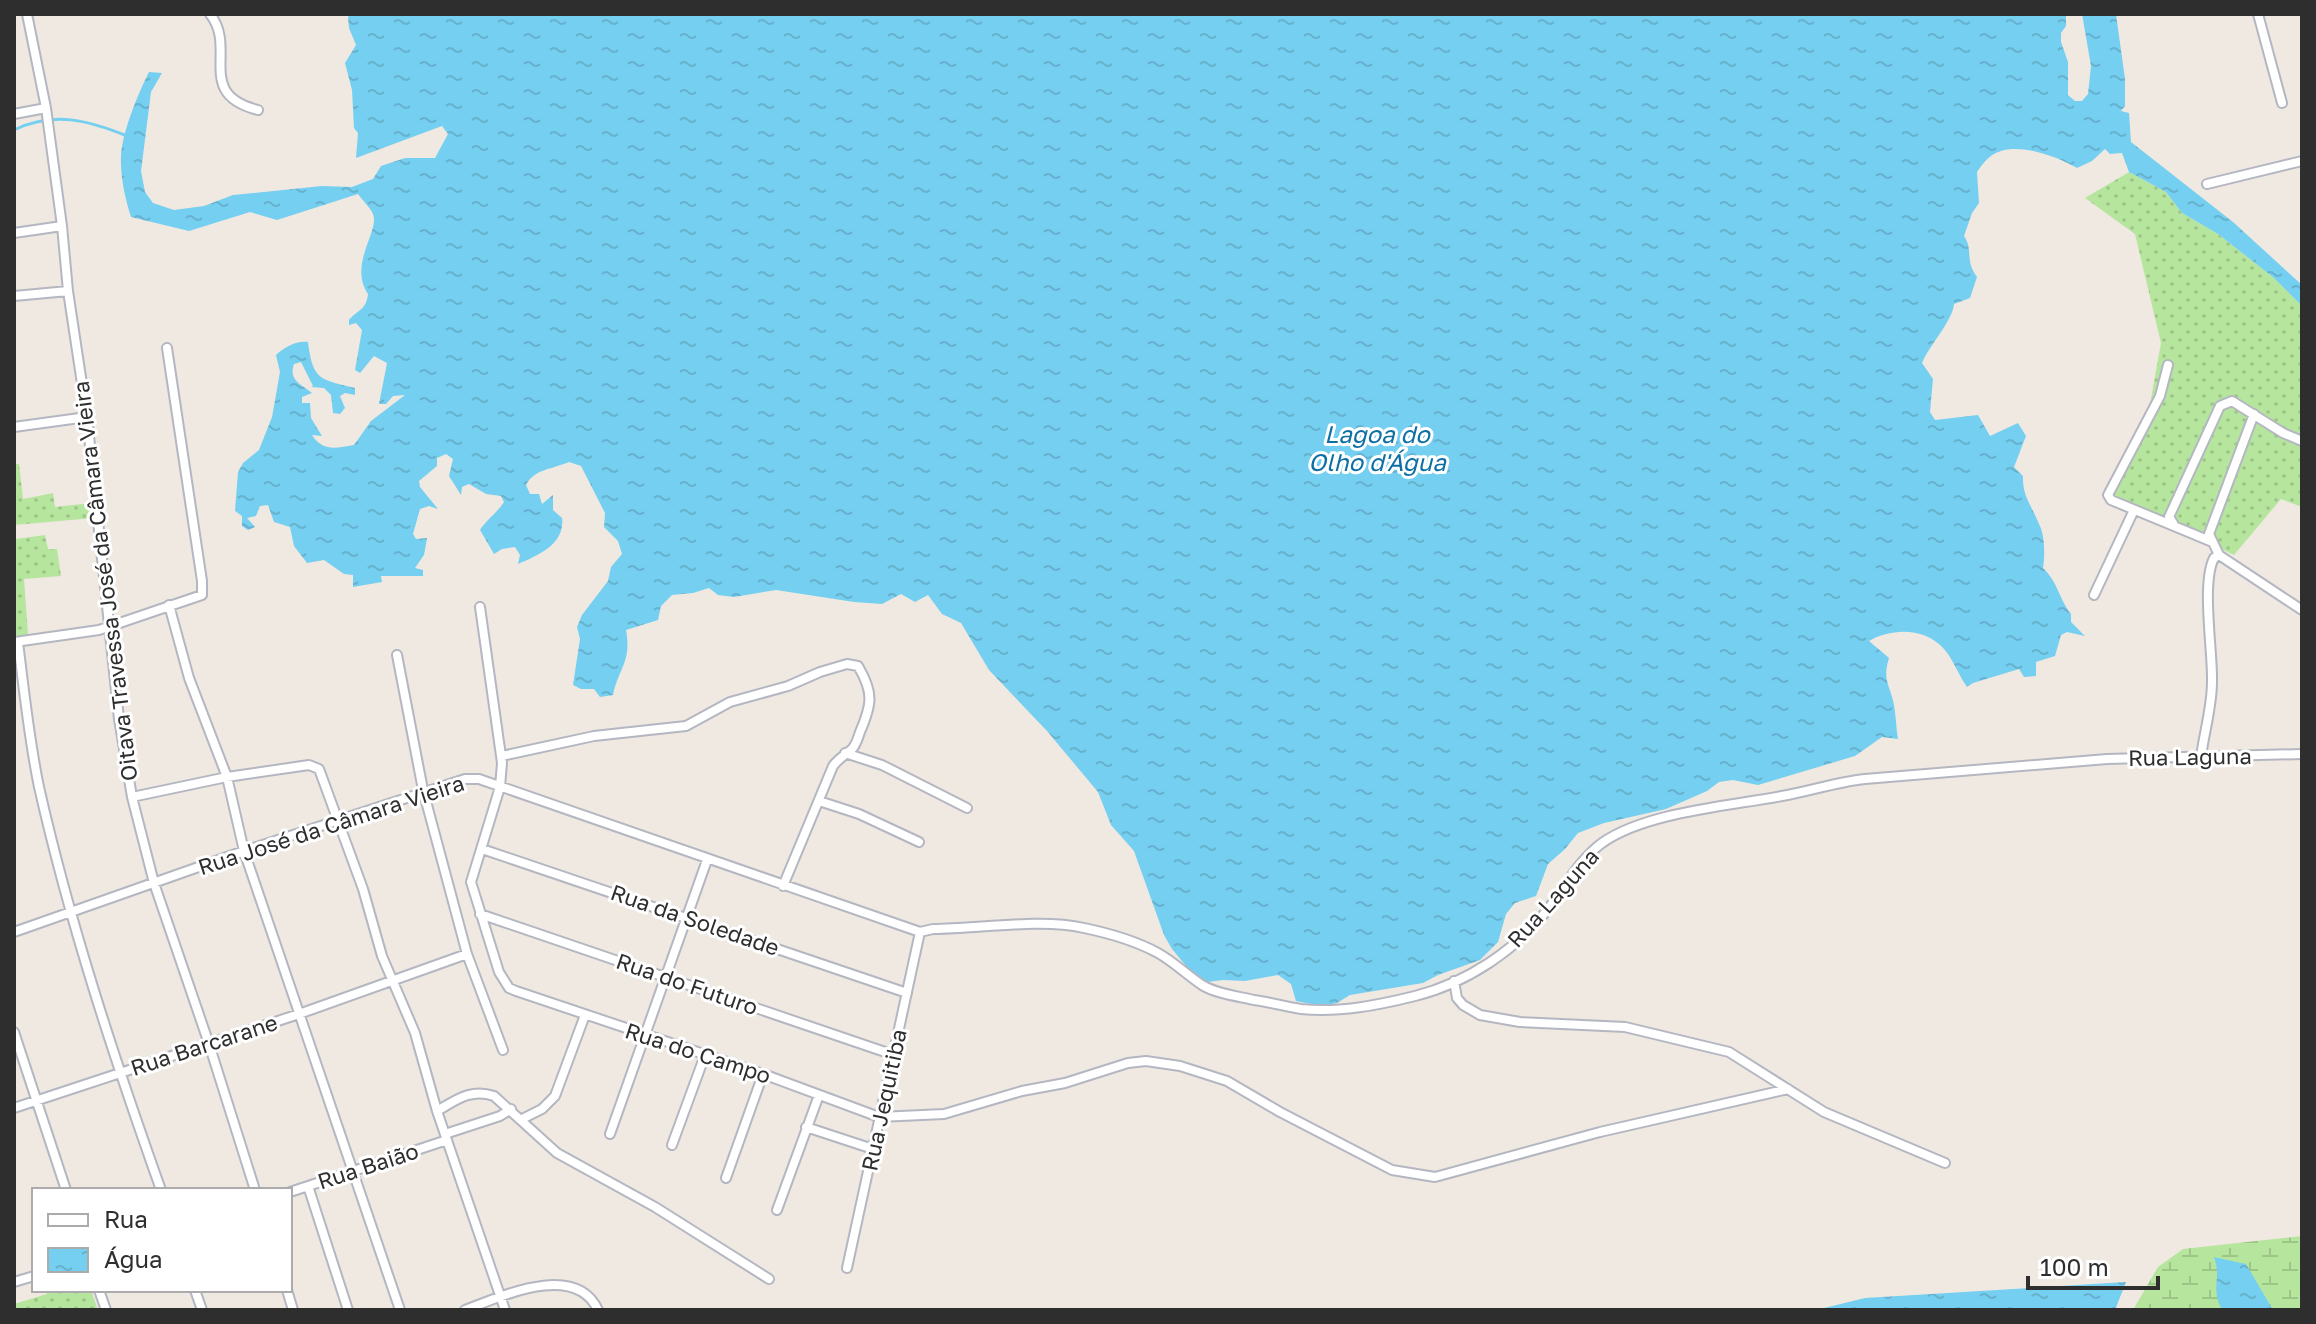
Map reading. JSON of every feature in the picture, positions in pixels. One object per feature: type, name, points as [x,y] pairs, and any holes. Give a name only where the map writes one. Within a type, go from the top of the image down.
[{"type":"street","name":"Oitava Travessa José da Câmara Vieira","points":[[27,14],[46,108],[62,226],[68,291],[87,417],[119,719],[132,797],[154,883],[254,1188]]},
{"type":"street","points":[[210,14],[216,23],[222,81],[227,94],[237,104],[258,110]]},
{"type":"street","points":[[2258,14],[2282,103]]},
{"type":"street","points":[[14,114],[46,108]]},
{"type":"street","points":[[2207,184],[2302,161]]},
{"type":"street","points":[[14,233],[62,226]]},
{"type":"street","points":[[14,296],[68,291]]},
{"type":"street","points":[[160,1188],[120,1073],[71,913],[18,682],[16,642],[109,627],[199,597],[203,588],[167,348]]},
{"type":"street","points":[[2168,365],[2160,396],[2108,495],[2111,500],[2210,541],[2219,555],[2302,610]]},
{"type":"street","points":[[2174,524],[2169,517],[2220,406],[2232,401],[2283,433],[2302,441]]},
{"type":"street","points":[[2210,541],[2210,528],[2254,414]]},
{"type":"street","points":[[14,427],[87,417]]},
{"type":"street","points":[[2094,595],[2134,510]]},
{"type":"street","points":[[2201,757],[2212,683],[2210,572],[2214,558],[2219,555]]},
{"type":"street","points":[[169,605],[189,678],[227,777],[244,851],[400,1310]]},
{"type":"street","points":[[480,607],[502,756],[500,787],[471,882],[480,914]]},
{"type":"street","points":[[397,655],[423,790],[467,954],[503,1050]]},
{"type":"street","points":[[502,756],[594,736],[686,726],[730,702],[788,686],[847,664],[858,666],[867,681],[871,700],[854,747],[833,766],[783,886]]},
{"type":"street","points":[[845,753],[882,765],[967,808]]},
{"type":"street","name":"Rua Laguna","points":[[920,932],[1014,925],[1081,927],[1158,953],[1204,986],[1226,994],[1300,1009],[1328,1010],[1373,1005],[1419,995],[1488,964],[1513,946],[1549,908],[1584,858],[1603,842],[1623,832],[1685,812],[1794,794],[1836,782],[2107,759],[2302,754]]},
{"type":"street","points":[[132,797],[227,777],[309,765],[319,769],[363,889],[382,956],[415,1033],[437,1111],[505,1310]]},
{"type":"street","name":"Rua José da Câmara Vieira","points":[[14,932],[423,790],[465,779],[479,779],[920,932]]},
{"type":"street","points":[[819,801],[859,814],[919,842]]},
{"type":"street","name":"Rua da Soledade","points":[[482,849],[907,993]]},
{"type":"street","points":[[610,1134],[707,860]]},
{"type":"street","name":"Rua do Futuro","points":[[480,914],[894,1055]]},
{"type":"street","name":"Rua do Campo","points":[[480,914],[499,972],[509,988],[763,1074],[879,1117]]},
{"type":"street","name":"Rua Jequitiba","points":[[847,1268],[920,932]]},
{"type":"street","name":"Rua Barcarane","points":[[14,1108],[299,1014],[467,954]]},
{"type":"street","points":[[1454,981],[1457,998],[1470,1011],[1480,1015],[1520,1022],[1625,1027],[1729,1052],[1824,1112],[1945,1163]]},
{"type":"street","points":[[522,1119],[542,1109],[555,1096],[585,1015]]},
{"type":"street","points":[[14,1032],[65,1188]]},
{"type":"street","points":[[672,1145],[705,1055]]},
{"type":"street","points":[[879,1117],[944,1114],[1022,1091],[1065,1083],[1128,1063],[1146,1061],[1180,1066],[1227,1081],[1392,1170],[1435,1177],[1600,1132],[1788,1089]]},
{"type":"street","points":[[726,1178],[763,1074]]},
{"type":"street","points":[[437,1111],[472,1092],[494,1096],[540,1139],[575,1164],[655,1207],[769,1279]]},
{"type":"street","points":[[777,1210],[819,1095]]},
{"type":"street","name":"Rua Baião","points":[[292,1191],[446,1137],[511,1109]]},
{"type":"street","points":[[806,1127],[873,1149]]},
{"type":"street","points":[[308,1186],[348,1310]]},
{"type":"street","points":[[465,1310],[546,1284],[562,1285],[587,1296],[598,1310]]},
{"type":"green space","points":[[2129,172],[2166,192],[2182,213],[2218,234],[2274,278],[2302,306],[2302,507],[2281,499],[2234,555],[2106,492],[2149,410],[2161,343],[2135,234],[2085,198]]},
{"type":"green space","points":[[14,464],[19,464],[23,499],[53,493],[55,507],[92,503],[94,518],[14,525]]},
{"type":"green space","points":[[14,528],[16,539],[45,535],[48,549],[57,549],[61,576],[24,579],[28,635],[14,637]]},
{"type":"green space","points":[[2302,1236],[2302,1310],[2133,1310],[2158,1267],[2183,1249]]},
{"type":"green space","points":[[92,1292],[98,1310],[14,1310],[14,1304],[47,1294]]},
{"type":"water","name":"Lagoa do Olho d'Água","points":[[351,14],[2066,14],[2061,42],[2068,62],[2068,95],[2075,101],[2082,101],[2088,94],[2091,66],[2082,14],[2116,14],[2125,79],[2125,106],[2121,111],[2129,113],[2131,142],[2233,222],[2302,285],[2302,306],[2274,278],[2218,234],[2182,213],[2166,192],[2129,172],[2122,153],[2110,154],[2105,149],[2092,161],[2077,168],[2030,150],[1997,152],[1977,172],[1979,203],[1964,236],[1977,277],[1970,298],[1954,304],[1950,318],[1922,363],[1933,379],[1930,412],[1935,420],[1978,415],[1990,436],[2018,423],[2026,436],[2014,467],[2023,476],[2026,495],[2041,529],[2043,568],[2071,614],[2071,622],[2085,636],[2067,632],[2061,635],[2055,656],[2036,662],[2036,676],[2024,677],[2019,669],[1967,687],[1947,653],[1927,637],[1918,633],[1897,632],[1869,641],[1889,658],[1886,677],[1894,705],[1898,739],[1882,737],[1855,756],[1758,785],[1733,780],[1719,782],[1707,791],[1666,809],[1604,823],[1578,833],[1548,864],[1536,896],[1515,903],[1506,914],[1498,942],[1480,960],[1423,983],[1350,995],[1337,1003],[1321,1006],[1296,1001],[1291,984],[1278,975],[1245,981],[1207,982],[1196,978],[1164,935],[1134,851],[1111,825],[1098,792],[1047,731],[989,670],[961,623],[942,614],[928,595],[915,602],[901,594],[882,604],[776,590],[734,597],[718,595],[709,588],[672,595],[661,606],[658,620],[626,630],[626,658],[613,695],[600,697],[594,689],[581,689],[573,685],[580,639],[577,627],[582,615],[608,581],[611,567],[622,554],[618,541],[604,527],[605,513],[581,466],[569,462],[544,470],[529,480],[526,485],[530,494],[539,494],[542,504],[553,495],[553,510],[562,518],[562,527],[555,542],[518,564],[520,555],[515,547],[494,554],[480,530],[504,502],[501,496],[486,494],[469,484],[462,487],[461,495],[449,476],[453,459],[446,454],[437,458],[437,466],[419,481],[420,487],[438,509],[429,506],[420,509],[413,534],[416,539],[427,538],[424,555],[415,568],[423,570],[423,576],[381,576],[382,582],[353,587],[353,575],[344,574],[324,560],[307,563],[294,546],[290,527],[274,522],[268,505],[260,506],[256,516],[247,518],[255,527],[248,530],[242,526],[242,516],[235,511],[238,472],[243,463],[259,450],[272,417],[280,372],[276,355],[279,352],[296,343],[308,342],[313,364],[320,376],[355,388],[355,395],[345,393],[340,396],[345,408],[340,414],[333,413],[331,395],[324,388],[311,387],[301,362],[294,364],[294,378],[312,393],[302,397],[302,403],[310,403],[311,418],[322,436],[312,435],[325,446],[354,445],[371,421],[405,395],[393,396],[386,404],[379,404],[387,363],[374,356],[360,373],[355,370],[362,330],[356,323],[349,325],[349,320],[367,300],[361,271],[374,221],[373,214],[358,194],[277,220],[250,212],[189,231],[131,217],[122,179],[122,145],[149,72],[162,73],[151,92],[141,171],[145,192],[153,203],[174,210],[204,206],[233,195],[322,186],[352,187],[373,179],[381,166],[405,158],[435,158],[448,134],[442,126],[356,158],[358,133],[354,128],[352,90],[345,63],[356,45],[349,28],[348,17]]},
{"type":"water","points":[[2214,1257],[2246,1264],[2273,1310],[2222,1310],[2217,1295]]},
{"type":"water","points":[[2126,1282],[2115,1310],[1816,1310],[1865,1298]]},
{"type":"waterway","points":[[14,130],[57,119],[84,122],[127,136]]}]
